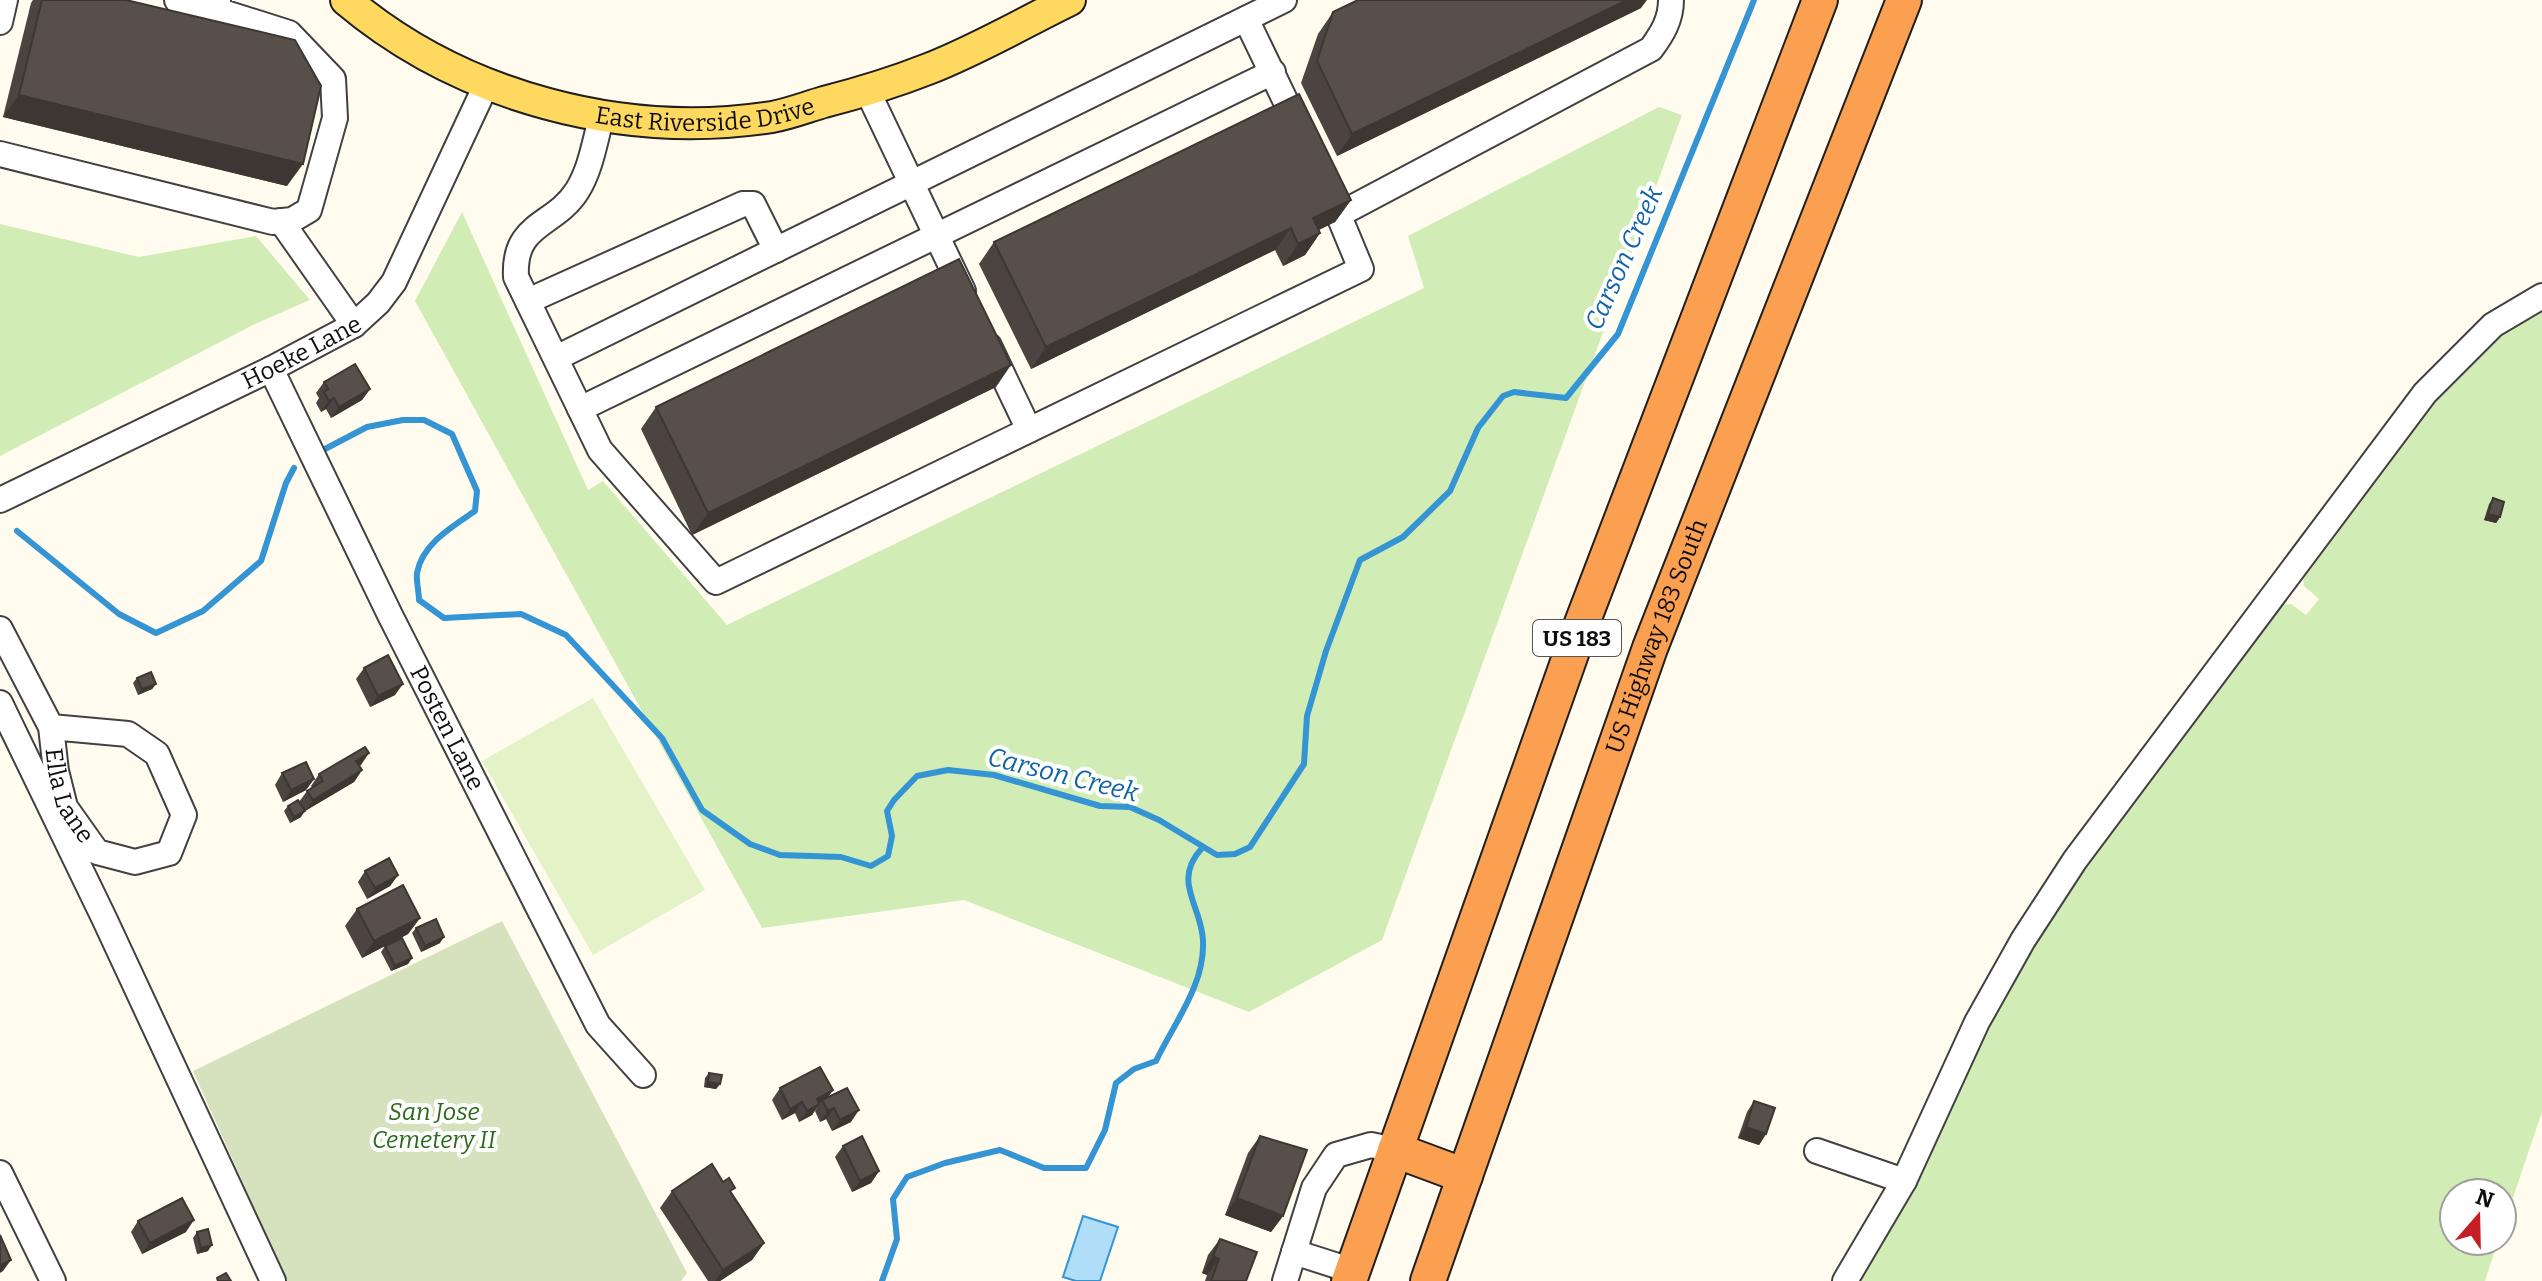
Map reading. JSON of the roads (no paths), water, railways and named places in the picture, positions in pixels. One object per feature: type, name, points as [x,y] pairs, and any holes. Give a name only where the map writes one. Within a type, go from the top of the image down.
[{"type":"highway","name":"US 183","points":[[1351,1276],[1579,631],[1820,0]]},
{"type":"highway","name":"US Highway 183 South","points":[[1428,1281],[1650,648],[1904,0]]},
{"type":"highway","points":[[1395,1150],[1465,1176]]},
{"type":"main road","name":"East Riverside Drive","points":[[346,0],[369,20],[419,52],[486,85],[555,106],[602,115],[651,122],[705,124],[774,116],[867,90],[930,68],[1070,0]]},
{"type":"street","points":[[0,22],[5,0]]},
{"type":"street","points":[[0,154],[273,222],[292,220],[309,210],[335,118],[333,79],[289,33],[216,5],[177,0]]},
{"type":"street","points":[[556,358],[1284,0]]},
{"type":"street","points":[[1340,214],[1651,49],[1661,36],[1671,13],[1671,0]]},
{"type":"street","points":[[1246,19],[1306,143]]},
{"type":"street","points":[[580,409],[1273,72]]},
{"type":"street","name":"Hoeke Lane","points":[[0,500],[271,369],[354,325],[378,303],[394,282],[486,85]]},
{"type":"street","points":[[867,90],[1029,430]]},
{"type":"street","points":[[602,115],[583,181],[574,196],[523,239],[515,259],[516,277],[600,450],[716,582],[1361,269],[1320,172]]},
{"type":"street","points":[[528,301],[743,204],[753,204],[776,250]]},
{"type":"street","points":[[281,221],[354,325]]},
{"type":"street","points":[[1845,1281],[1904,1181],[1977,1022],[2023,940],[2075,860],[2425,393],[2493,325],[2542,296]]},
{"type":"street","name":"Posten Lane","points":[[271,369],[390,615],[598,1025],[643,1075]]},
{"type":"street","name":"Ella Lane","points":[[0,629],[51,727],[56,771],[65,807],[97,852],[135,862],[169,853],[184,815],[157,754],[128,734],[51,727]]},
{"type":"street","points":[[0,703],[118,945],[273,1281]]},
{"type":"street","points":[[1285,1281],[1314,1188],[1336,1155],[1371,1145],[1395,1150]]},
{"type":"street","points":[[1817,1151],[1904,1181]]},
{"type":"street","points":[[0,1173],[53,1281]]},
{"type":"street","points":[[1294,1252],[1351,1276]]},
{"type":"water","points":[[1083,1216],[1118,1227],[1100,1281],[1076,1281],[1063,1277]]},
{"type":"waterway","name":"Carson Creek","points":[[325,449],[367,427],[403,420],[424,420],[452,434],[477,491],[475,511],[440,537],[425,553],[417,573],[419,600],[444,618],[521,614],[566,635],[662,738],[702,810],[750,844],[780,855],[841,857],[871,866],[888,856],[892,836],[887,811],[894,800],[917,776],[948,770],[994,775],[1100,806],[1130,807],[1159,820],[1217,855],[1235,854],[1250,847],[1304,764],[1307,716],[1326,651],[1360,560],[1403,537],[1450,491],[1478,428],[1503,396],[1514,392],[1566,398],[1618,334],[1754,0]]},
{"type":"waterway","name":"Carson Creek","points":[[17,531],[119,614],[156,633],[203,611],[261,561],[286,483],[294,468]]},
{"type":"waterway","points":[[882,1281],[897,1239],[893,1199],[907,1177],[945,1163],[1000,1150],[1044,1168],[1086,1168],[1105,1130],[1116,1083],[1134,1069],[1156,1061],[1194,988],[1203,941],[1188,883],[1193,860],[1202,848]]},
{"type":"park label","name":"San Jose Cemetery II","points":[[434,1126]]}]
